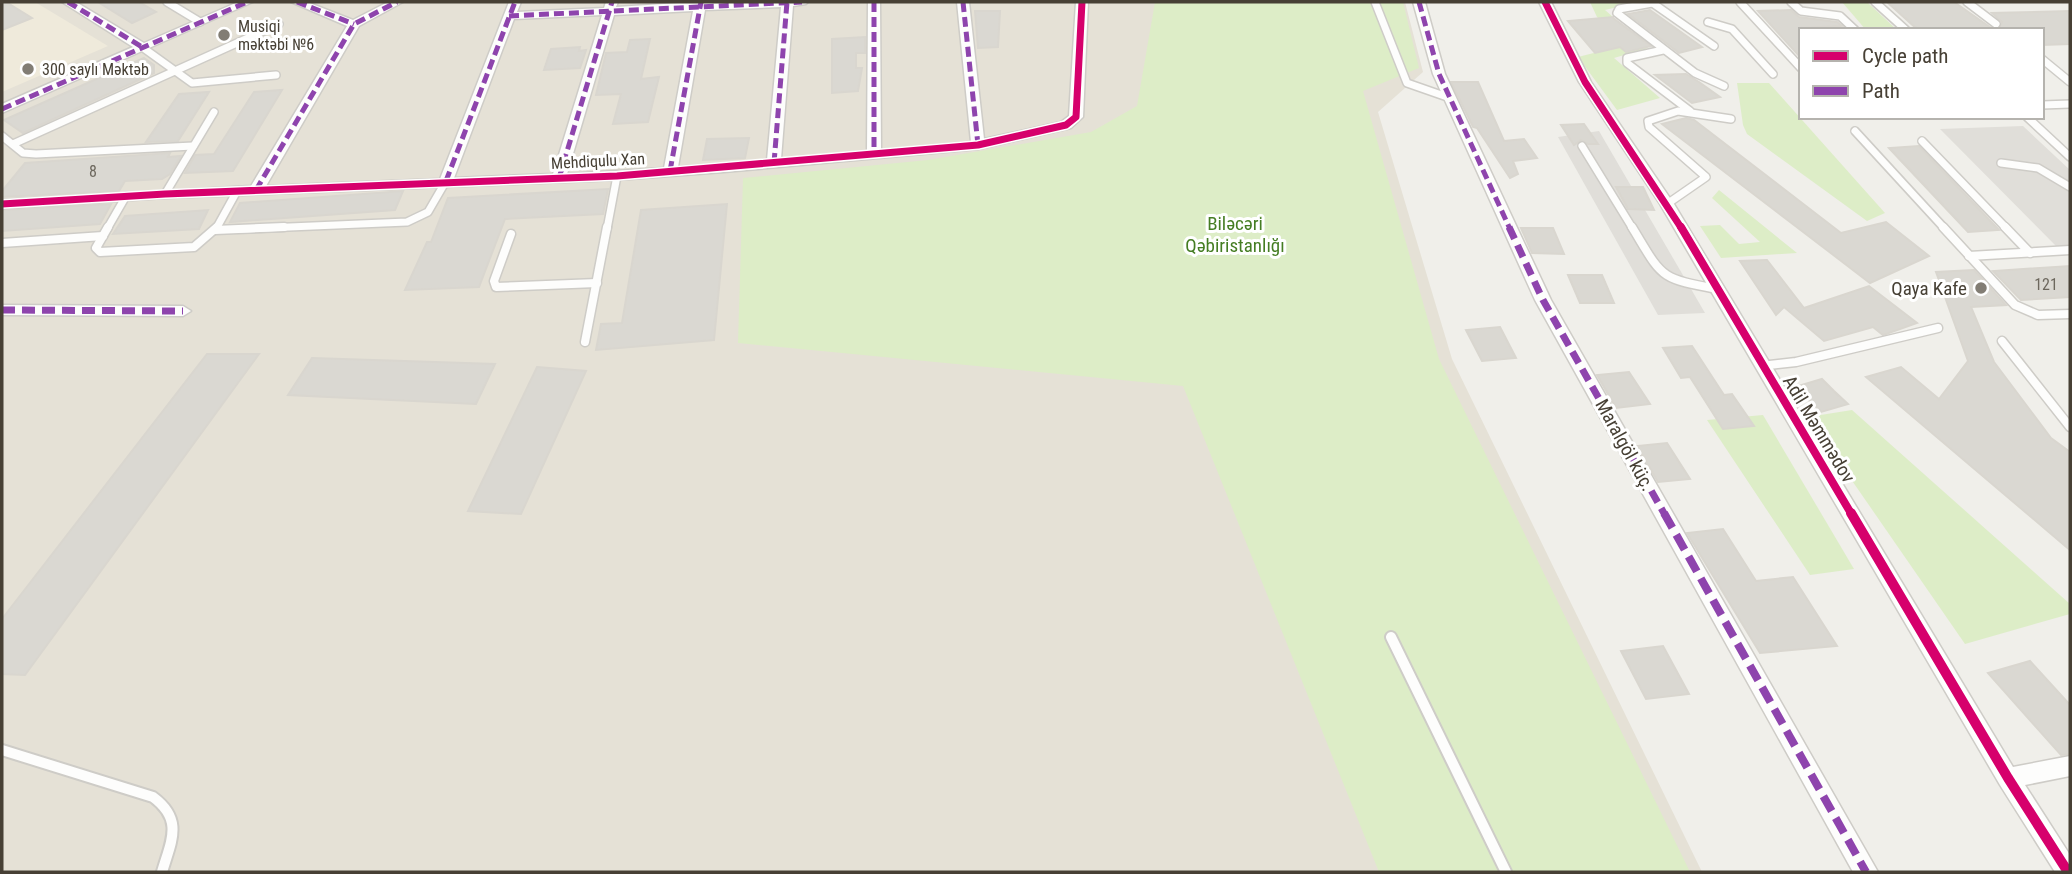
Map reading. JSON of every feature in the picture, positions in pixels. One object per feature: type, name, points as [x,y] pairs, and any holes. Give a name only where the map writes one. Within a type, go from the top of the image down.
[{"type":"street","points":[[68,2],[142,47]]},
{"type":"street","points":[[2,109],[247,2]]},
{"type":"street","points":[[297,2],[354,24]]},
{"type":"street","points":[[256,190],[354,24],[397,2]]},
{"type":"street","points":[[446,181],[515,2]]},
{"type":"street","points":[[774,163],[787,2]]},
{"type":"street","points":[[509,16],[611,6],[802,2]]},
{"type":"street","points":[[874,2],[874,154]]},
{"type":"street","points":[[963,2],[978,145]]},
{"type":"street","name":"Mehdiqulu Xan","points":[[2,204],[446,181],[617,176],[978,145],[1066,125],[1076,117],[1082,2]]},
{"type":"street","name":"Maralgöl küç.","points":[[1419,2],[1439,74],[1543,300],[1866,872]]},
{"type":"street","name":"Adil Məmmədov","points":[[1545,2],[1585,82],[1667,204],[2008,778],[2068,872]]},
{"type":"street","points":[[670,171],[701,4]]},
{"type":"street","points":[[559,178],[611,6]]},
{"type":"street","points":[[2,310],[183,311]]},
{"type":"street","points":[[2008,778],[2070,766]]},
{"type":"lane","points":[[167,2],[200,22]]},
{"type":"lane","points":[[1374,2],[1407,83],[1450,98]]},
{"type":"lane","points":[[1714,46],[1651,2],[1619,9],[1616,13],[1695,73],[1724,86]]},
{"type":"lane","points":[[1740,2],[1799,65]]},
{"type":"lane","points":[[1791,2],[1801,11],[1840,16],[1852,28]]},
{"type":"lane","points":[[1875,2],[1904,28]]},
{"type":"lane","points":[[1967,2],[1996,24]]},
{"type":"lane","points":[[1708,22],[1723,24],[1732,29],[1773,74]]},
{"type":"lane","points":[[13,144],[279,24]]},
{"type":"lane","points":[[142,47],[192,83],[276,75]]},
{"type":"lane","points":[[1663,50],[1627,58],[1627,63],[1690,111]]},
{"type":"lane","points":[[2044,61],[2070,82]]},
{"type":"lane","points":[[2044,105],[2070,104]]},
{"type":"lane","points":[[1667,204],[1706,177],[1647,124],[1678,111],[1731,119]]},
{"type":"lane","points":[[166,194],[214,112]]},
{"type":"lane","points":[[2029,119],[2070,157]]},
{"type":"lane","points":[[1854,131],[2015,305],[2025,312],[2038,315],[2070,314]]},
{"type":"lane","points":[[2,136],[23,153],[36,154],[193,146]]},
{"type":"lane","points":[[1922,141],[2030,253]]},
{"type":"lane","points":[[1582,146],[1658,270],[1673,281],[1717,289]]},
{"type":"lane","points":[[2001,163],[2039,166],[2054,172],[2070,187]]},
{"type":"lane","points":[[585,342],[617,176]]},
{"type":"lane","points":[[215,230],[407,222],[428,212],[446,181]]},
{"type":"lane","points":[[126,196],[96,248],[100,252],[194,247],[207,240],[215,230],[236,191]]},
{"type":"lane","points":[[511,233],[494,281],[496,287],[597,283]]},
{"type":"lane","points":[[2,243],[103,236]]},
{"type":"lane","points":[[1969,256],[2070,250]]},
{"type":"lane","points":[[1761,366],[1796,362],[1938,328]]},
{"type":"lane","points":[[2002,341],[2070,427]]},
{"type":"lane","points":[[1391,637],[1506,872]]},
{"type":"lane","points":[[2,750],[152,797],[168,806],[174,821],[162,872]]},
{"type":"shaded area","points":[[2,2],[1405,2],[1423,72],[1378,112],[1452,359],[1702,872],[2,872]]},
{"type":"shaded area","name":"300 saylı Məktəb","points":[[2,2],[35,2],[108,46],[2,92]]},
{"type":"shaded area","points":[[2023,126],[2070,170],[2070,246],[2057,247],[1940,129]]},
{"type":"shaded area","points":[[1599,131],[1705,313],[1658,315],[1558,137]]},
{"type":"green space","name":"Biləcəri Qəbiristanlığı","points":[[1155,2],[1403,2],[1419,68],[1363,91],[1439,359],[1690,872],[1379,872],[1183,386],[738,343],[743,178],[928,160],[1091,132],[1137,106]]},
{"type":"green space","points":[[1590,2],[1638,2],[1605,10],[1648,48],[1614,58],[1660,98],[1617,110],[1578,57],[1625,45],[1597,17]]},
{"type":"green space","points":[[1842,2],[1867,2],[1895,28],[1864,28]]},
{"type":"green space","points":[[1737,83],[1769,83],[1885,213],[1867,221],[1747,134],[1743,125]]},
{"type":"green space","points":[[1719,190],[1797,253],[1721,258],[1700,226],[1720,225],[1739,244],[1760,242],[1712,198]]},
{"type":"green space","points":[[1852,410],[2070,604],[2070,614],[1965,644],[1808,417]]},
{"type":"green space","points":[[1763,415],[1854,569],[1810,575],[1707,420]]},
{"type":"building","points":[[2,2],[6,2],[32,18],[2,30]]},
{"type":"building","points":[[98,2],[139,2],[156,12],[132,23]]},
{"type":"building","points":[[1887,2],[1954,2],[1991,28],[1916,28]]},
{"type":"building","points":[[1650,10],[1702,47],[1679,53],[1628,14]]},
{"type":"building","points":[[1791,10],[1799,17],[1837,22],[1842,26],[1799,28],[1799,56],[1758,11]]},
{"type":"building","points":[[975,11],[1000,11],[998,47],[978,48]]},
{"type":"building","points":[[2070,11],[2070,44],[2044,45],[2044,28],[1999,28],[2002,22],[1992,13]]},
{"type":"building","points":[[1613,17],[1651,46],[1626,52],[1620,47],[1595,53],[1568,21]]},
{"type":"building","points":[[865,37],[865,53],[856,53],[856,68],[862,68],[858,91],[832,93],[832,39]]},
{"type":"building","points":[[650,39],[641,79],[659,77],[648,122],[613,124],[621,94],[596,95],[606,53],[627,52],[630,40]]},
{"type":"building","points":[[580,47],[579,51],[586,50],[580,68],[544,70],[551,49]]},
{"type":"building","points":[[144,58],[154,65],[154,73],[23,133],[4,120]]},
{"type":"building","points":[[1686,74],[1720,97],[1692,103],[1655,75]]},
{"type":"building","points":[[1451,82],[1478,82],[1504,141],[1524,139],[1537,158],[1513,161],[1518,174],[1510,178],[1477,128],[1473,127]]},
{"type":"building","points":[[282,90],[233,171],[185,173],[195,155],[214,154],[254,92]]},
{"type":"building","points":[[209,92],[178,141],[146,142],[179,94]]},
{"type":"building","points":[[1686,118],[1694,120],[1841,233],[1886,222],[1929,256],[1870,283],[1662,124]]},
{"type":"building","points":[[1584,124],[1598,144],[1588,144],[1581,140],[1574,145],[1561,125]]},
{"type":"building","points":[[749,138],[745,158],[703,160],[707,139]]},
{"type":"building","points":[[1919,146],[1999,230],[1968,232],[1889,148]]},
{"type":"building","points":[[170,153],[168,157],[181,156],[170,174],[162,179],[125,181],[119,191],[2,197],[2,191],[25,163]]},
{"type":"building","points":[[1616,187],[1643,187],[1654,210],[1628,209]]},
{"type":"building","points":[[608,189],[603,214],[505,219],[479,287],[405,290],[427,242],[431,242],[448,198]]},
{"type":"building","points":[[403,191],[395,210],[230,222],[240,203]]},
{"type":"building","points":[[111,204],[100,224],[2,231],[2,210]]},
{"type":"building","points":[[727,204],[714,340],[596,350],[601,324],[622,323],[641,210]]},
{"type":"building","points":[[208,210],[199,229],[113,234],[125,216]]},
{"type":"building","points":[[1521,228],[1553,228],[1564,254],[1532,253]]},
{"type":"building","points":[[1767,260],[1804,308],[1869,286],[1917,323],[1883,335],[1873,327],[1824,341],[1784,307],[1776,315],[1740,261]]},
{"type":"building","points":[[2070,266],[2070,297],[2021,300],[1993,271]]},
{"type":"building","points":[[1974,270],[2006,305],[1971,307],[1994,362],[2051,438],[2070,452],[2070,550],[1866,377],[1901,367],[1939,399],[1968,361],[1936,272]]},
{"type":"building","points":[[1568,275],[1602,275],[1614,303],[1580,303]]},
{"type":"building","points":[[1500,327],[1516,358],[1482,361],[1466,330]]},
{"type":"building","points":[[1692,346],[1724,395],[1732,394],[1754,426],[1723,429],[1690,377],[1681,378],[1663,348]]},
{"type":"building","points":[[207,354],[259,354],[25,675],[2,674],[2,619]]},
{"type":"building","points":[[312,358],[495,364],[476,404],[288,395]]},
{"type":"building","points":[[537,367],[586,371],[521,514],[468,511]]},
{"type":"building","points":[[1629,372],[1650,404],[1616,408],[1597,375]]},
{"type":"building","points":[[1822,379],[1848,404],[1821,412],[1795,387]]},
{"type":"building","points":[[1667,443],[1690,479],[1658,482],[1637,446]]},
{"type":"building","points":[[1723,529],[1756,581],[1793,577],[1837,646],[1760,653],[1687,533]]},
{"type":"building","points":[[1663,646],[1689,694],[1646,699],[1621,651]]},
{"type":"building","points":[[2030,661],[2070,705],[2070,754],[2061,755],[1988,673]]},
{"type":"marked path","points":[[68,2],[142,47]]},
{"type":"marked path","points":[[2,109],[247,2]]},
{"type":"marked path","points":[[297,2],[354,24]]},
{"type":"marked path","points":[[256,190],[354,24],[397,2]]},
{"type":"marked path","points":[[446,181],[515,2]]},
{"type":"marked path","points":[[559,178],[612,2]]},
{"type":"marked path","points":[[670,171],[701,2]]},
{"type":"marked path","points":[[774,163],[787,2]]},
{"type":"marked path","points":[[509,16],[802,2]]},
{"type":"marked path","points":[[874,2],[874,154]]},
{"type":"marked path","points":[[963,2],[978,145]]},
{"type":"marked path","points":[[1419,2],[1439,74],[1543,300],[1866,872]]},
{"type":"marked path","points":[[2,310],[183,311]]},
{"type":"cycle path","points":[[2,204],[165,194],[617,176],[978,145],[1066,125],[1076,117],[1082,2]]},
{"type":"cycle path","points":[[1545,2],[1585,82],[1667,204],[2008,778],[2068,872]]},
{"type":"place","name":"Musiqi məktəbi №6","points":[[224,35]]},
{"type":"place","name":"300 saylı Məktəb","points":[[28,69]]},
{"type":"place","name":"Qaya Kafe","points":[[1981,288]]}]
